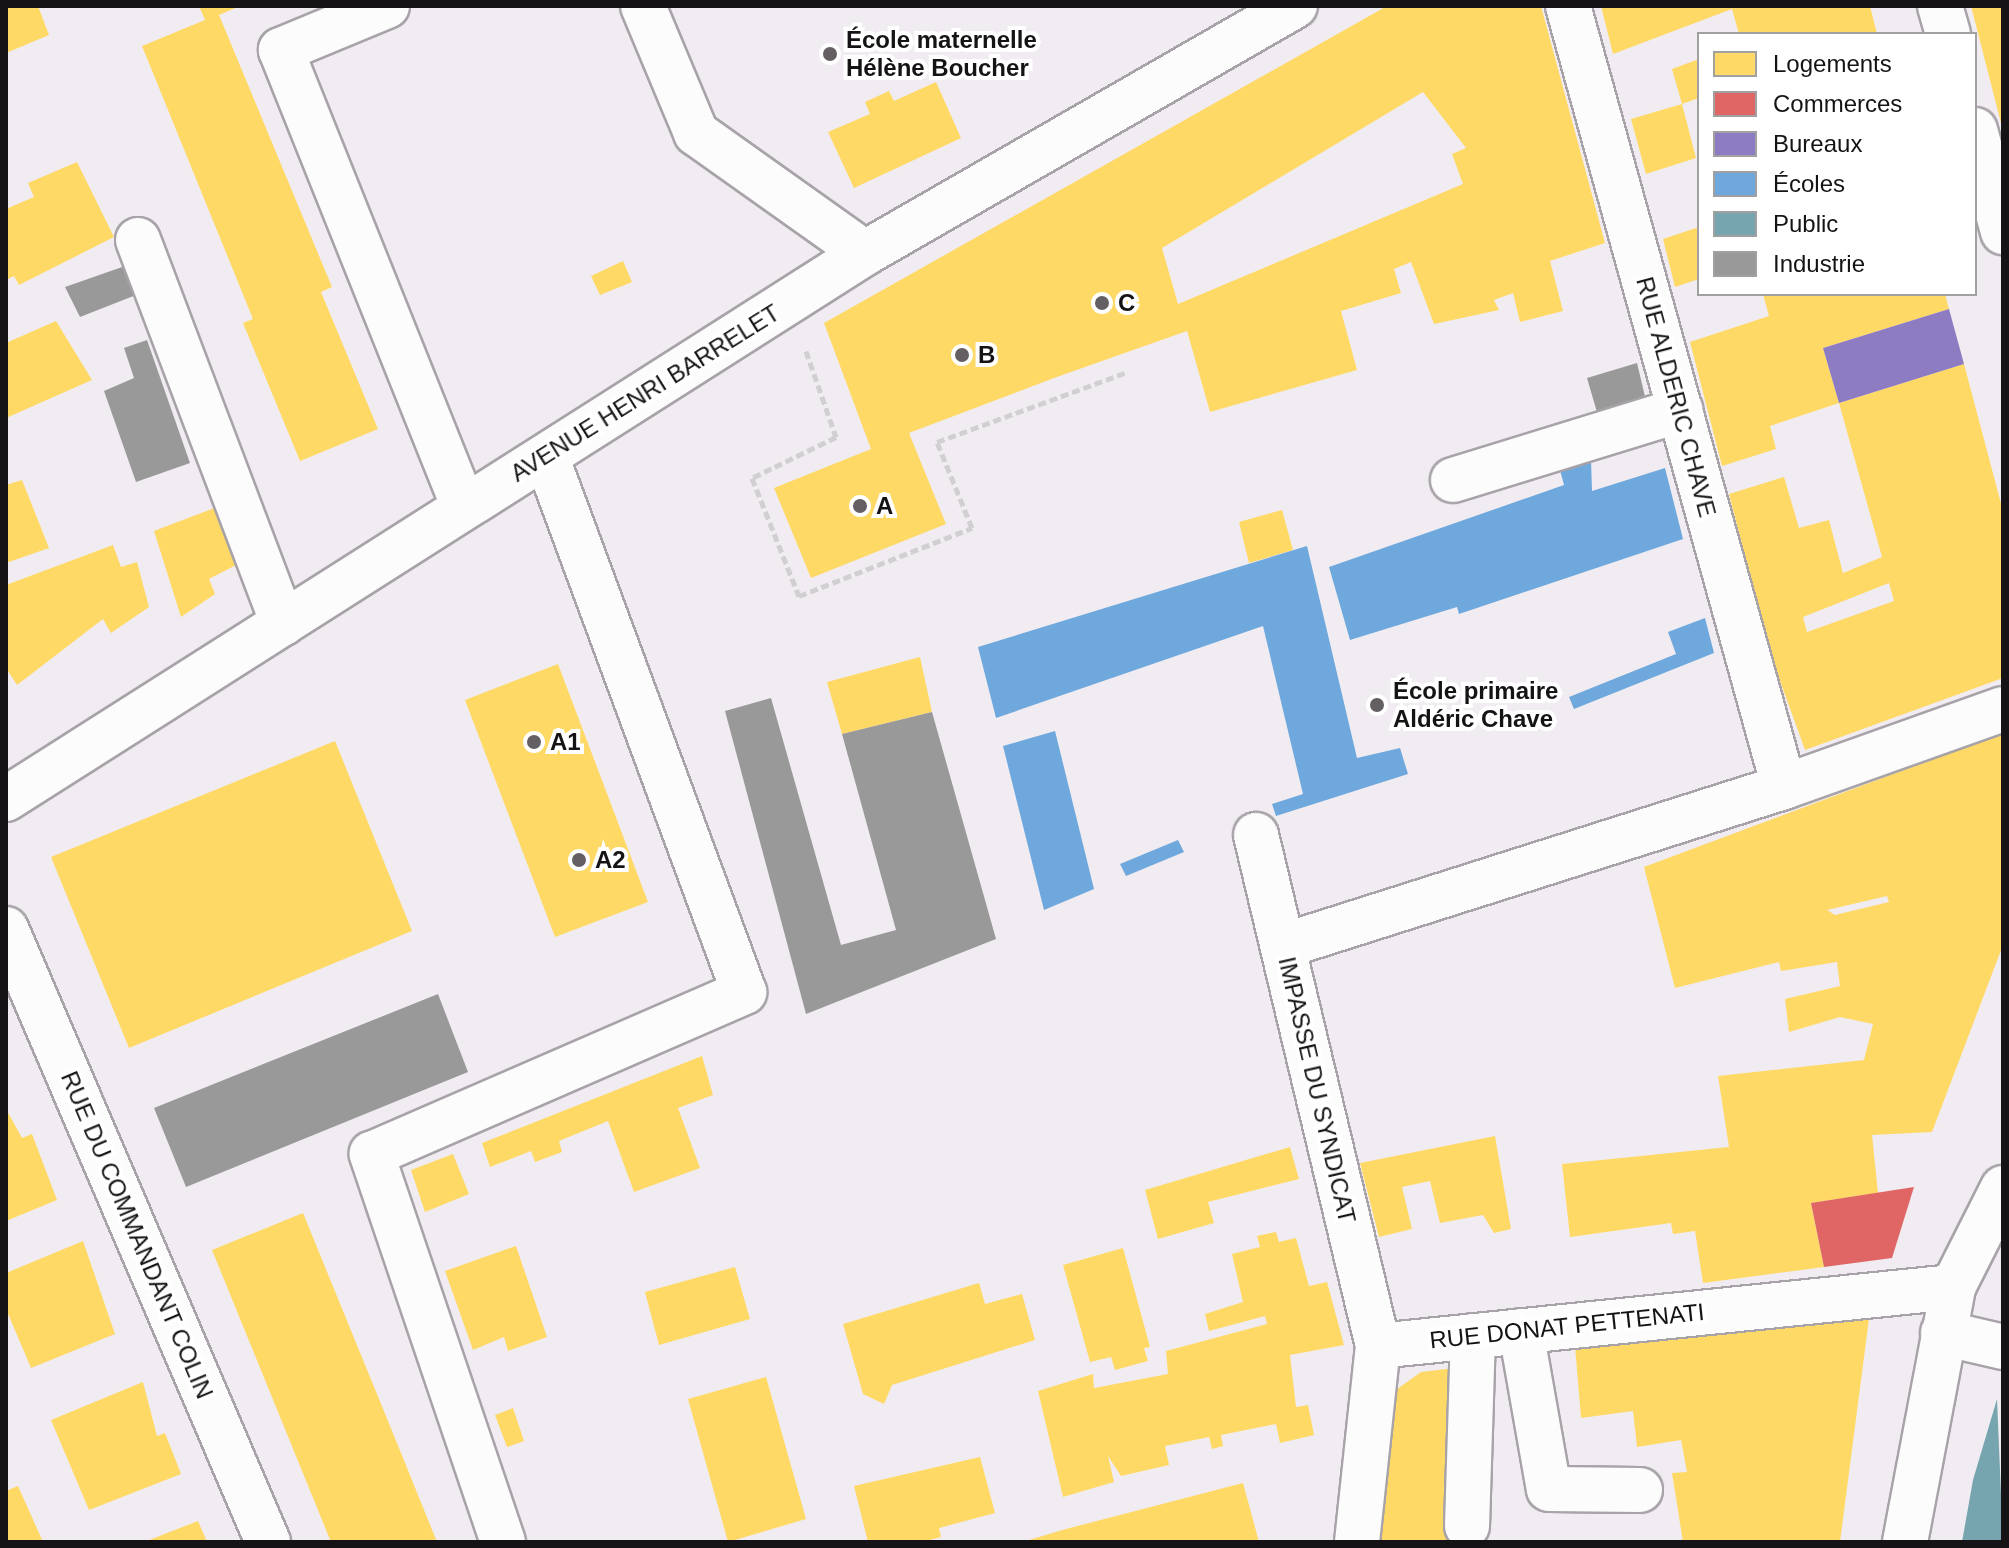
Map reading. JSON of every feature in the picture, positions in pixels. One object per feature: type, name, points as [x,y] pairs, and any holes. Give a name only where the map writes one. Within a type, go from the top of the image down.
[{"type":"street","points":[[387,6],[281,50],[464,507]]},
{"type":"street","points":[[643,6],[696,133],[865,253]]},
{"type":"street","name":"AVENUE HENRI BARRELET","points":[[6,799],[865,253],[1295,6]]},
{"type":"street","name":"RUE ALDERIC CHAVE","points":[[1568,6],[1784,787]]},
{"type":"street","points":[[1940,6],[1947,32]]},
{"type":"street","points":[[1987,144],[2003,232]]},
{"type":"street","points":[[138,240],[283,624]]},
{"type":"street","points":[[1453,480],[1680,410]]},
{"type":"street","points":[[503,1542],[372,1154],[744,992],[546,456]]},
{"type":"street","points":[[1283,946],[1784,787],[2003,709]]},
{"type":"street","name":"IMPASSE DU SYNDICAT","points":[[1256,835],[1378,1346]]},
{"type":"street","name":"RUE DU COMMANDANT COLIN","points":[[6,929],[268,1542]]},
{"type":"street","points":[[1905,1542],[1953,1287],[2003,1188]]},
{"type":"street","name":"RUE DONAT PETTENATI","points":[[1378,1346],[1953,1287]]},
{"type":"street","points":[[1521,1331],[1549,1489],[1640,1490]]},
{"type":"street","points":[[1943,1333],[2003,1347]]},
{"type":"street","points":[[1467,1526],[1473,1336]]},
{"type":"street","points":[[1357,1542],[1378,1346]]},
{"type":"path","points":[[789,301],[836,437],[752,478],[799,596],[972,528],[937,442],[1127,372]]},
{"type":"building: Logements","points":[[6,6],[38,6],[49,35],[6,53]]},
{"type":"building: Logements","points":[[199,6],[240,6],[219,15],[332,287],[321,292],[378,429],[300,461],[243,323],[253,319],[142,46],[205,20]]},
{"type":"building: Logements","points":[[1387,6],[1541,6],[1605,243],[1550,261],[1563,311],[1520,322],[1513,293],[1494,300],[1499,310],[1434,324],[1411,262],[1394,269],[1401,293],[1341,311],[1357,370],[1210,412],[1187,331],[909,433],[946,524],[811,578],[774,488],[871,449],[824,323]],"holes":[[[1423,92],[1466,148],[1452,154],[1463,184],[1178,304],[1162,248]]]},
{"type":"building: Logements","points":[[1601,6],[1870,6],[1876,32],[1738,32],[1732,9],[1613,54]]},
{"type":"building: Logements","points":[[1971,6],[2003,6],[2003,127],[2002,127]]},
{"type":"building: Logements","points":[[1697,60],[1697,99],[1682,104],[1672,69]]},
{"type":"building: Logements","points":[[936,82],[961,138],[854,188],[828,132],[870,114],[865,102],[889,91],[894,101]]},
{"type":"building: Logements","points":[[1682,104],[1696,158],[1646,174],[1631,119]]},
{"type":"building: Logements","points":[[77,162],[114,237],[19,285],[14,276],[6,280],[6,209],[34,197],[28,183]]},
{"type":"building: Logements","points":[[1697,228],[1697,280],[1675,287],[1663,239]]},
{"type":"building: Logements","points":[[623,261],[632,282],[600,295],[591,276]]},
{"type":"building: Logements","points":[[1764,296],[1946,296],[1949,309],[1823,348],[1839,403],[1770,426],[1776,449],[1722,466],[1690,342],[1769,316]]},
{"type":"building: Logements","points":[[56,321],[92,380],[6,418],[6,343]]},
{"type":"building: Logements","points":[[1964,364],[2003,511],[2003,678],[1805,750],[1771,656],[1729,494],[1784,477],[1799,528],[1829,520],[1843,573],[1882,557],[1839,403]],"holes":[[[1889,583],[1894,601],[1807,632],[1803,617]]]},
{"type":"building: Logements","points":[[22,480],[49,548],[6,563],[6,485]]},
{"type":"building: Logements","points":[[217,507],[236,565],[209,579],[215,594],[181,617],[154,531]]},
{"type":"building: Logements","points":[[1282,510],[1293,550],[1249,563],[1239,522]]},
{"type":"building: Logements","points":[[113,545],[121,567],[137,562],[149,607],[111,633],[103,619],[17,685],[6,668],[6,585]]},
{"type":"building: Logements","points":[[920,657],[932,712],[842,734],[827,682]]},
{"type":"building: Logements","points":[[558,664],[648,902],[555,937],[465,700]]},
{"type":"building: Logements","points":[[2003,733],[2003,945],[1932,1132],[1872,1135],[1878,1193],[1811,1203],[1824,1267],[1703,1283],[1695,1231],[1673,1234],[1671,1223],[1570,1237],[1562,1164],[1729,1147],[1718,1076],[1864,1060],[1873,1024],[1840,1017],[1789,1032],[1785,999],[1840,986],[1837,962],[1781,971],[1779,962],[1675,988],[1644,867]],"holes":[[[1887,896],[1889,902],[1835,915],[1827,910]]]},
{"type":"building: Logements","points":[[335,741],[412,931],[129,1048],[51,857]]},
{"type":"building: Logements","points":[[702,1056],[713,1095],[678,1108],[700,1168],[634,1192],[608,1121],[559,1141],[562,1152],[535,1162],[531,1151],[490,1167],[482,1143]]},
{"type":"building: Logements","points":[[6,1109],[22,1138],[32,1134],[57,1200],[6,1221]]},
{"type":"building: Logements","points":[[1495,1136],[1511,1229],[1494,1233],[1483,1215],[1440,1223],[1430,1181],[1402,1187],[1412,1229],[1379,1237],[1360,1163]]},
{"type":"building: Logements","points":[[1290,1147],[1299,1179],[1208,1202],[1214,1223],[1158,1239],[1145,1190]]},
{"type":"building: Logements","points":[[453,1154],[469,1194],[425,1212],[411,1170]]},
{"type":"building: Logements","points":[[303,1213],[437,1542],[331,1542],[212,1250]]},
{"type":"building: Logements","points":[[1276,1232],[1279,1242],[1296,1238],[1309,1286],[1327,1282],[1344,1345],[1290,1355],[1296,1407],[1308,1405],[1314,1435],[1280,1443],[1276,1424],[1221,1435],[1223,1446],[1212,1449],[1209,1437],[1165,1446],[1169,1465],[1121,1476],[1108,1456],[1114,1482],[1063,1497],[1038,1391],[1093,1374],[1094,1388],[1168,1374],[1166,1351],[1267,1324],[1265,1316],[1209,1331],[1205,1314],[1243,1302],[1232,1254],[1260,1247],[1257,1236]]},
{"type":"building: Logements","points":[[83,1241],[115,1334],[31,1368],[6,1309],[6,1273]]},
{"type":"building: Logements","points":[[516,1246],[547,1337],[508,1351],[504,1337],[473,1350],[445,1271]]},
{"type":"building: Logements","points":[[1123,1248],[1150,1347],[1144,1348],[1148,1361],[1115,1370],[1111,1357],[1090,1362],[1063,1265]]},
{"type":"building: Logements","points":[[735,1267],[750,1319],[659,1345],[645,1292]]},
{"type":"building: Logements","points":[[979,1283],[985,1304],[1022,1294],[1035,1340],[892,1385],[884,1404],[863,1394],[843,1324]]},
{"type":"building: Logements","points":[[1870,1311],[1840,1542],[1683,1542],[1672,1473],[1687,1472],[1681,1440],[1637,1447],[1633,1411],[1581,1418],[1575,1346]]},
{"type":"building: Logements","points":[[1455,1368],[1449,1542],[1376,1542],[1393,1392],[1421,1372]]},
{"type":"building: Logements","points":[[766,1377],[806,1519],[728,1542],[688,1399]]},
{"type":"building: Logements","points":[[143,1382],[157,1436],[165,1433],[181,1474],[89,1510],[51,1420]]},
{"type":"building: Logements","points":[[513,1408],[524,1441],[507,1447],[495,1415]]},
{"type":"building: Logements","points":[[980,1457],[995,1513],[939,1528],[941,1537],[922,1542],[868,1542],[854,1486]]},
{"type":"building: Logements","points":[[1243,1483],[1259,1542],[1022,1542],[1066,1529]]},
{"type":"building: Logements","points":[[18,1486],[43,1542],[6,1542],[6,1491]]},
{"type":"building: Logements","points":[[198,1521],[207,1542],[144,1542]]},
{"type":"building: Commerces","points":[[1914,1187],[1892,1258],[1824,1267],[1811,1203]]},
{"type":"building: Bureaux","points":[[1949,309],[1964,364],[1839,403],[1823,348]]},
{"type":"building: Écoles","points":[[1591,460],[1592,491],[1665,468],[1683,539],[1459,614],[1457,607],[1350,640],[1329,567],[1564,485],[1560,470]]},
{"type":"building: Écoles","points":[[1307,546],[1357,758],[1400,748],[1408,774],[1276,816],[1272,804],[1303,794],[1263,626],[996,718],[978,647]]},
{"type":"building: Écoles","points":[[1705,618],[1714,653],[1574,709],[1569,697],[1676,654],[1668,632]]},
{"type":"building: Écoles","points":[[1055,731],[1094,889],[1044,910],[1003,746]]},
{"type":"building: Écoles","points":[[1178,840],[1184,852],[1126,876],[1120,864]]},
{"type":"building: Public","points":[[1997,1399],[2003,1542],[1962,1542],[1973,1480]]},
{"type":"building: Industrie","points":[[125,266],[136,295],[80,317],[65,287]]},
{"type":"building: Industrie","points":[[147,340],[190,463],[136,482],[104,391],[134,378],[124,348]]},
{"type":"building: Industrie","points":[[1637,363],[1647,405],[1599,419],[1587,378]]},
{"type":"building: Industrie","points":[[771,698],[841,945],[896,930],[842,734],[932,712],[996,939],[806,1014],[725,711]]},
{"type":"building: Industrie","points":[[438,994],[468,1072],[186,1187],[154,1108]]},
{"type":"place","name":"École maternelle Hélène Boucher","points":[[830,54]]},
{"type":"place","name":"C","points":[[1102,303]]},
{"type":"place","name":"B","points":[[962,355]]},
{"type":"place","name":"A","points":[[860,506]]},
{"type":"place","name":"École primaire Aldéric Chave","points":[[1377,705]]},
{"type":"place","name":"A1","points":[[534,742]]},
{"type":"place","name":"A2","points":[[579,860]]}]
